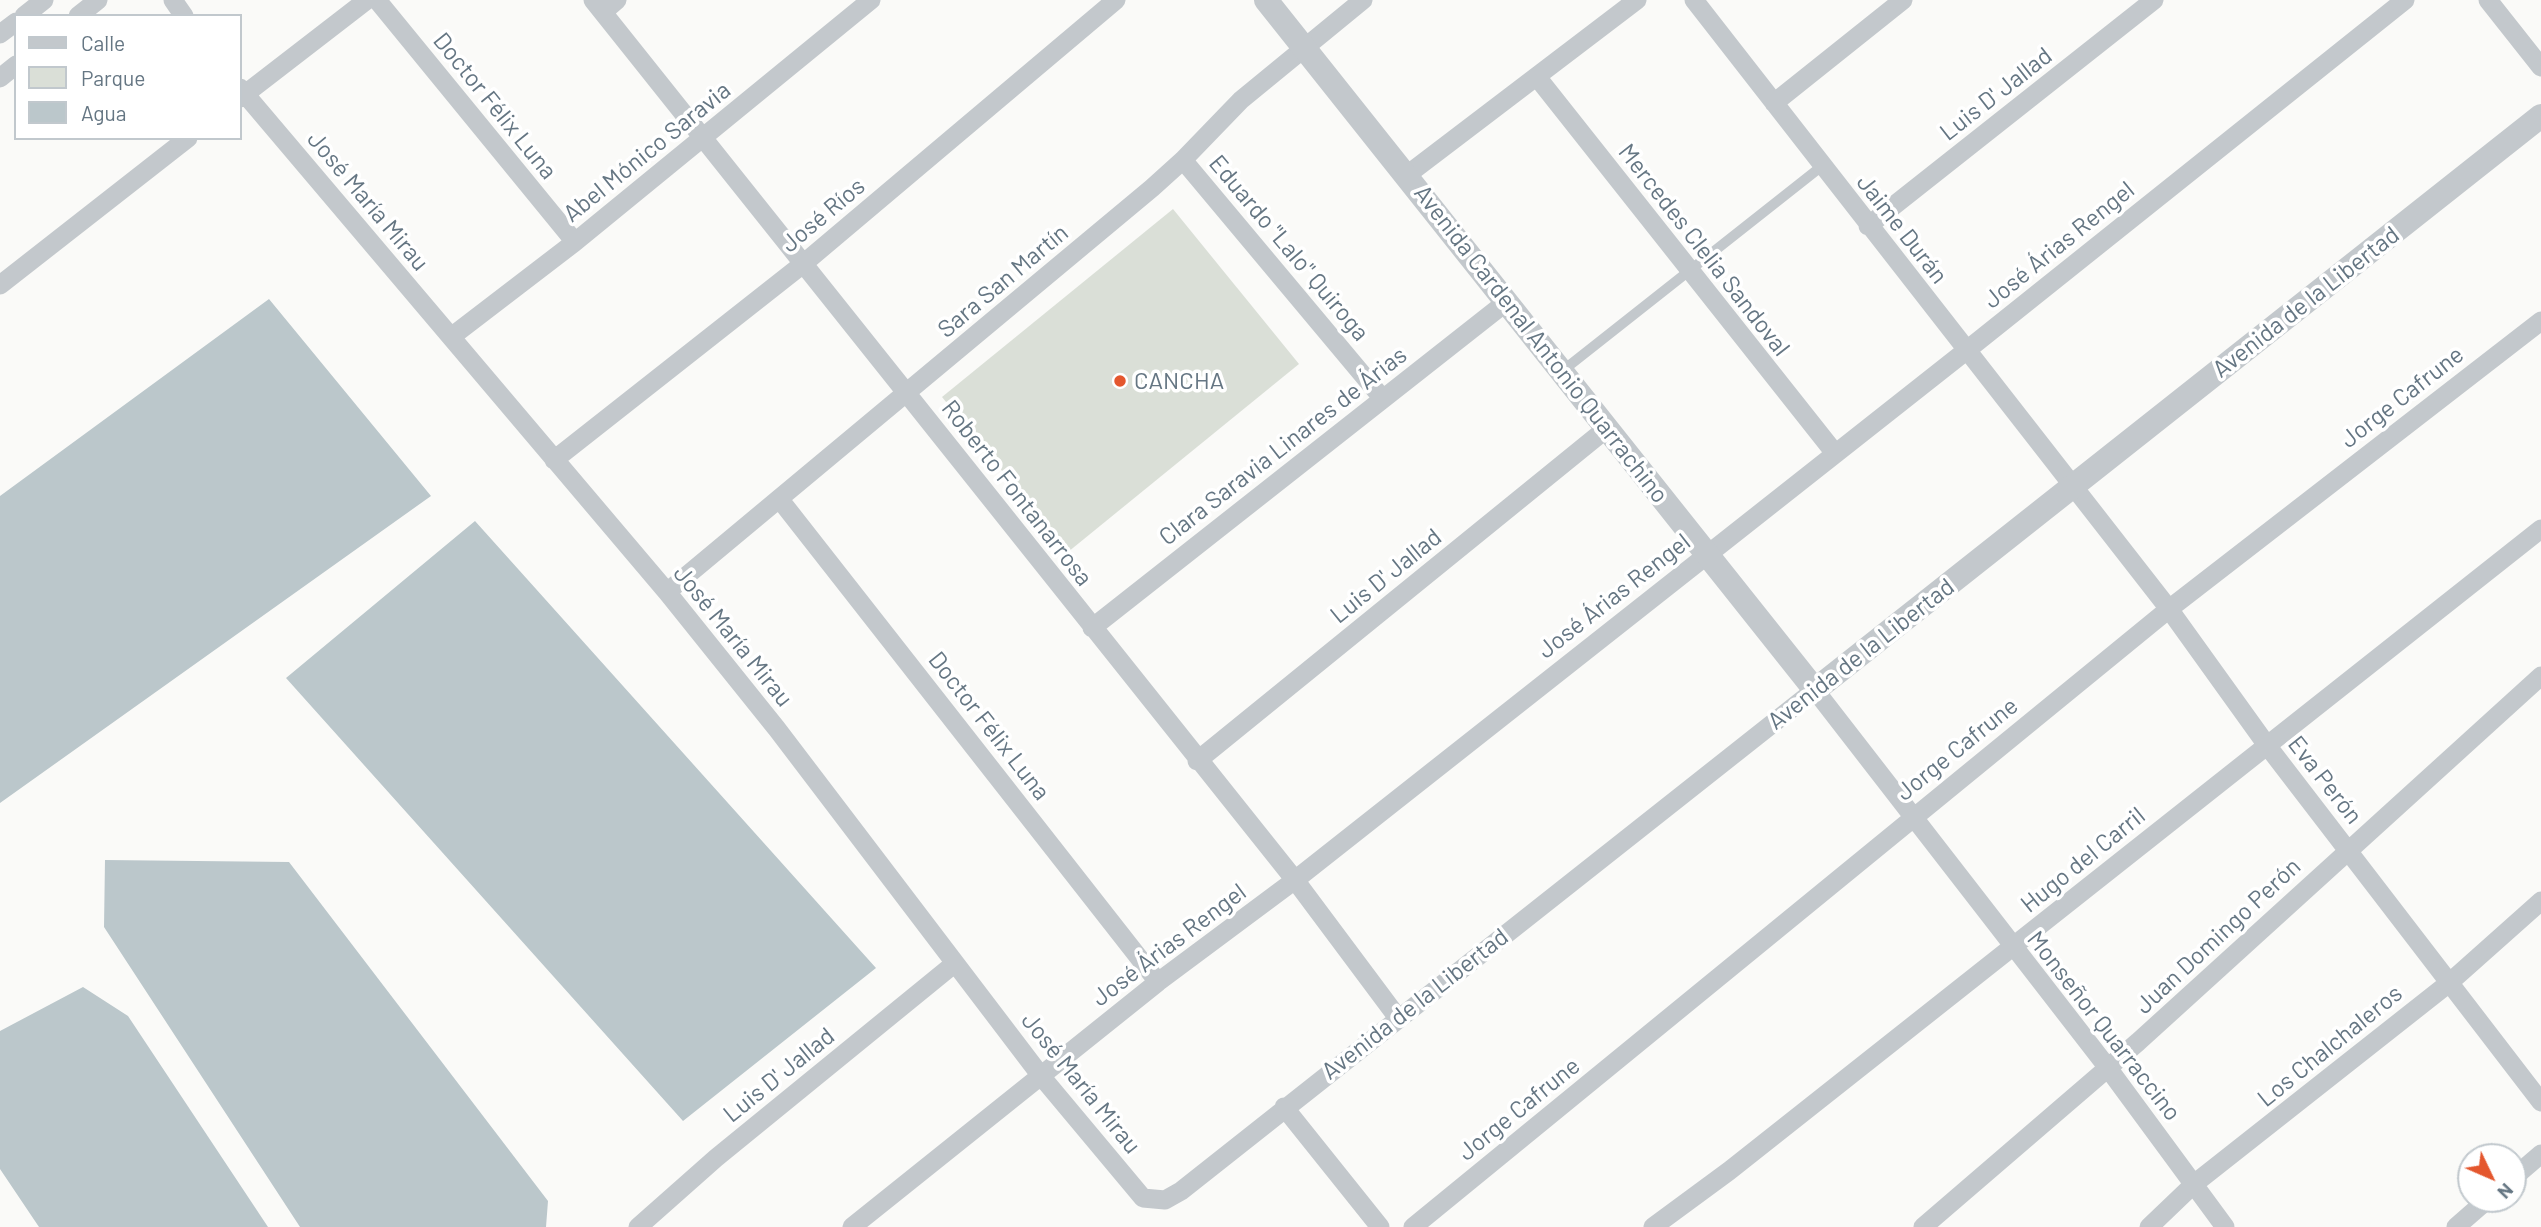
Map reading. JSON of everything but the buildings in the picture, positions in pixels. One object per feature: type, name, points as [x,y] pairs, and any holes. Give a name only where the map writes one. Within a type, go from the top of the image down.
[{"type":"street","points":[[26,14],[44,0]]},
{"type":"street","points":[[80,14],[98,0]]},
{"type":"street","points":[[242,92],[367,0]]},
{"type":"street","name":"Doctor Félix Luna","points":[[377,0],[575,242]]},
{"type":"street","name":"Abel Mónico Saravia","points":[[451,337],[575,242],[871,0]]},
{"type":"street","name":"José Ríos","points":[[554,460],[803,264],[1116,0]]},
{"type":"street","name":"Avenida Cardenal Antonio Quarrachino","points":[[1266,0],[1407,175],[1560,373],[1815,690]]},
{"type":"street","name":"Sara San Martín","points":[[667,592],[781,501],[1184,160],[1241,100],[1363,0]]},
{"type":"street","points":[[1407,175],[1637,0]]},
{"type":"street","name":"Jaime Durán","points":[[1694,0],[2073,487]]},
{"type":"street","points":[[1774,103],[1903,0]]},
{"type":"street","name":"Luis D' Jallad","points":[[1868,226],[2154,0]]},
{"type":"street","name":"José Árias Rengel","points":[[852,1227],[1158,982],[1294,880],[1834,452],[1967,350],[2405,0]]},
{"type":"street","points":[[2488,0],[2541,67]]},
{"type":"street","name":"Roberto Fontanarrosa","points":[[605,4],[703,138],[1294,880],[1398,1018]]},
{"type":"street","points":[[0,78],[14,67]]},
{"type":"street","name":"Mercedes Clelia Sandoval","points":[[1537,77],[1834,452]]},
{"type":"street","name":"José María Mirau","points":[[242,94],[667,592],[777,729],[1041,1076],[1143,1198],[1165,1200],[1181,1191]]},
{"type":"street","name":"Avenida de la Libertad","points":[[1181,1191],[2541,116]]},
{"type":"street","points":[[0,285],[185,140]]},
{"type":"street","name":"Eduardo \"Lalo\" Quiroga","points":[[1184,160],[1383,399]]},
{"type":"street","name":"Clara Saravia Linares de Árias","points":[[1092,628],[1505,303]]},
{"type":"street","name":"Jorge Cafrune","points":[[1413,1227],[2169,609],[2541,321]]},
{"type":"street","name":"Luis D' Jallad","points":[[1197,761],[1606,429]]},
{"type":"street","name":"Eva Perón","points":[[2073,487],[2169,609],[2266,744],[2541,1102]]},
{"type":"street","name":"Doctor Félix Luna","points":[[781,501],[1158,982]]},
{"type":"street","name":"Hugo del Carril","points":[[1653,1227],[1729,1171],[2541,529]]},
{"type":"street","name":"Juan Domingo Perón","points":[[1923,1227],[2108,1068],[2541,676]]},
{"type":"street","name":"Monseñor Quarraccino","points":[[1815,690],[2012,948],[2108,1068],[2225,1227]]},
{"type":"street","name":"Los Chalchaleros","points":[[2149,1227],[2194,1184],[2449,983],[2541,901]]},
{"type":"street","name":"Luis D' Jallad","points":[[638,1227],[716,1158],[954,964]]},
{"type":"street","points":[[1284,1107],[1380,1227]]},
{"type":"street","points":[[2527,1166],[2541,1154]]},
{"type":"street","points":[[2456,1227],[2472,1213]]},
{"type":"lane","points":[[1560,373],[1822,166]]},
{"type":"green space","name":"CANCHA","points":[[1173,209],[1299,364],[1068,552],[942,397]]},
{"type":"water","points":[[269,299],[431,496],[0,803],[0,496]]},
{"type":"water","points":[[475,521],[876,968],[683,1121],[286,678]]},
{"type":"water","points":[[105,860],[289,862],[548,1201],[546,1227],[300,1227],[104,927]]},
{"type":"water","points":[[83,987],[128,1016],[268,1227],[39,1227],[0,1169],[0,1031]]},
{"type":"place","name":"CANCHA","points":[[1120,381]]}]
